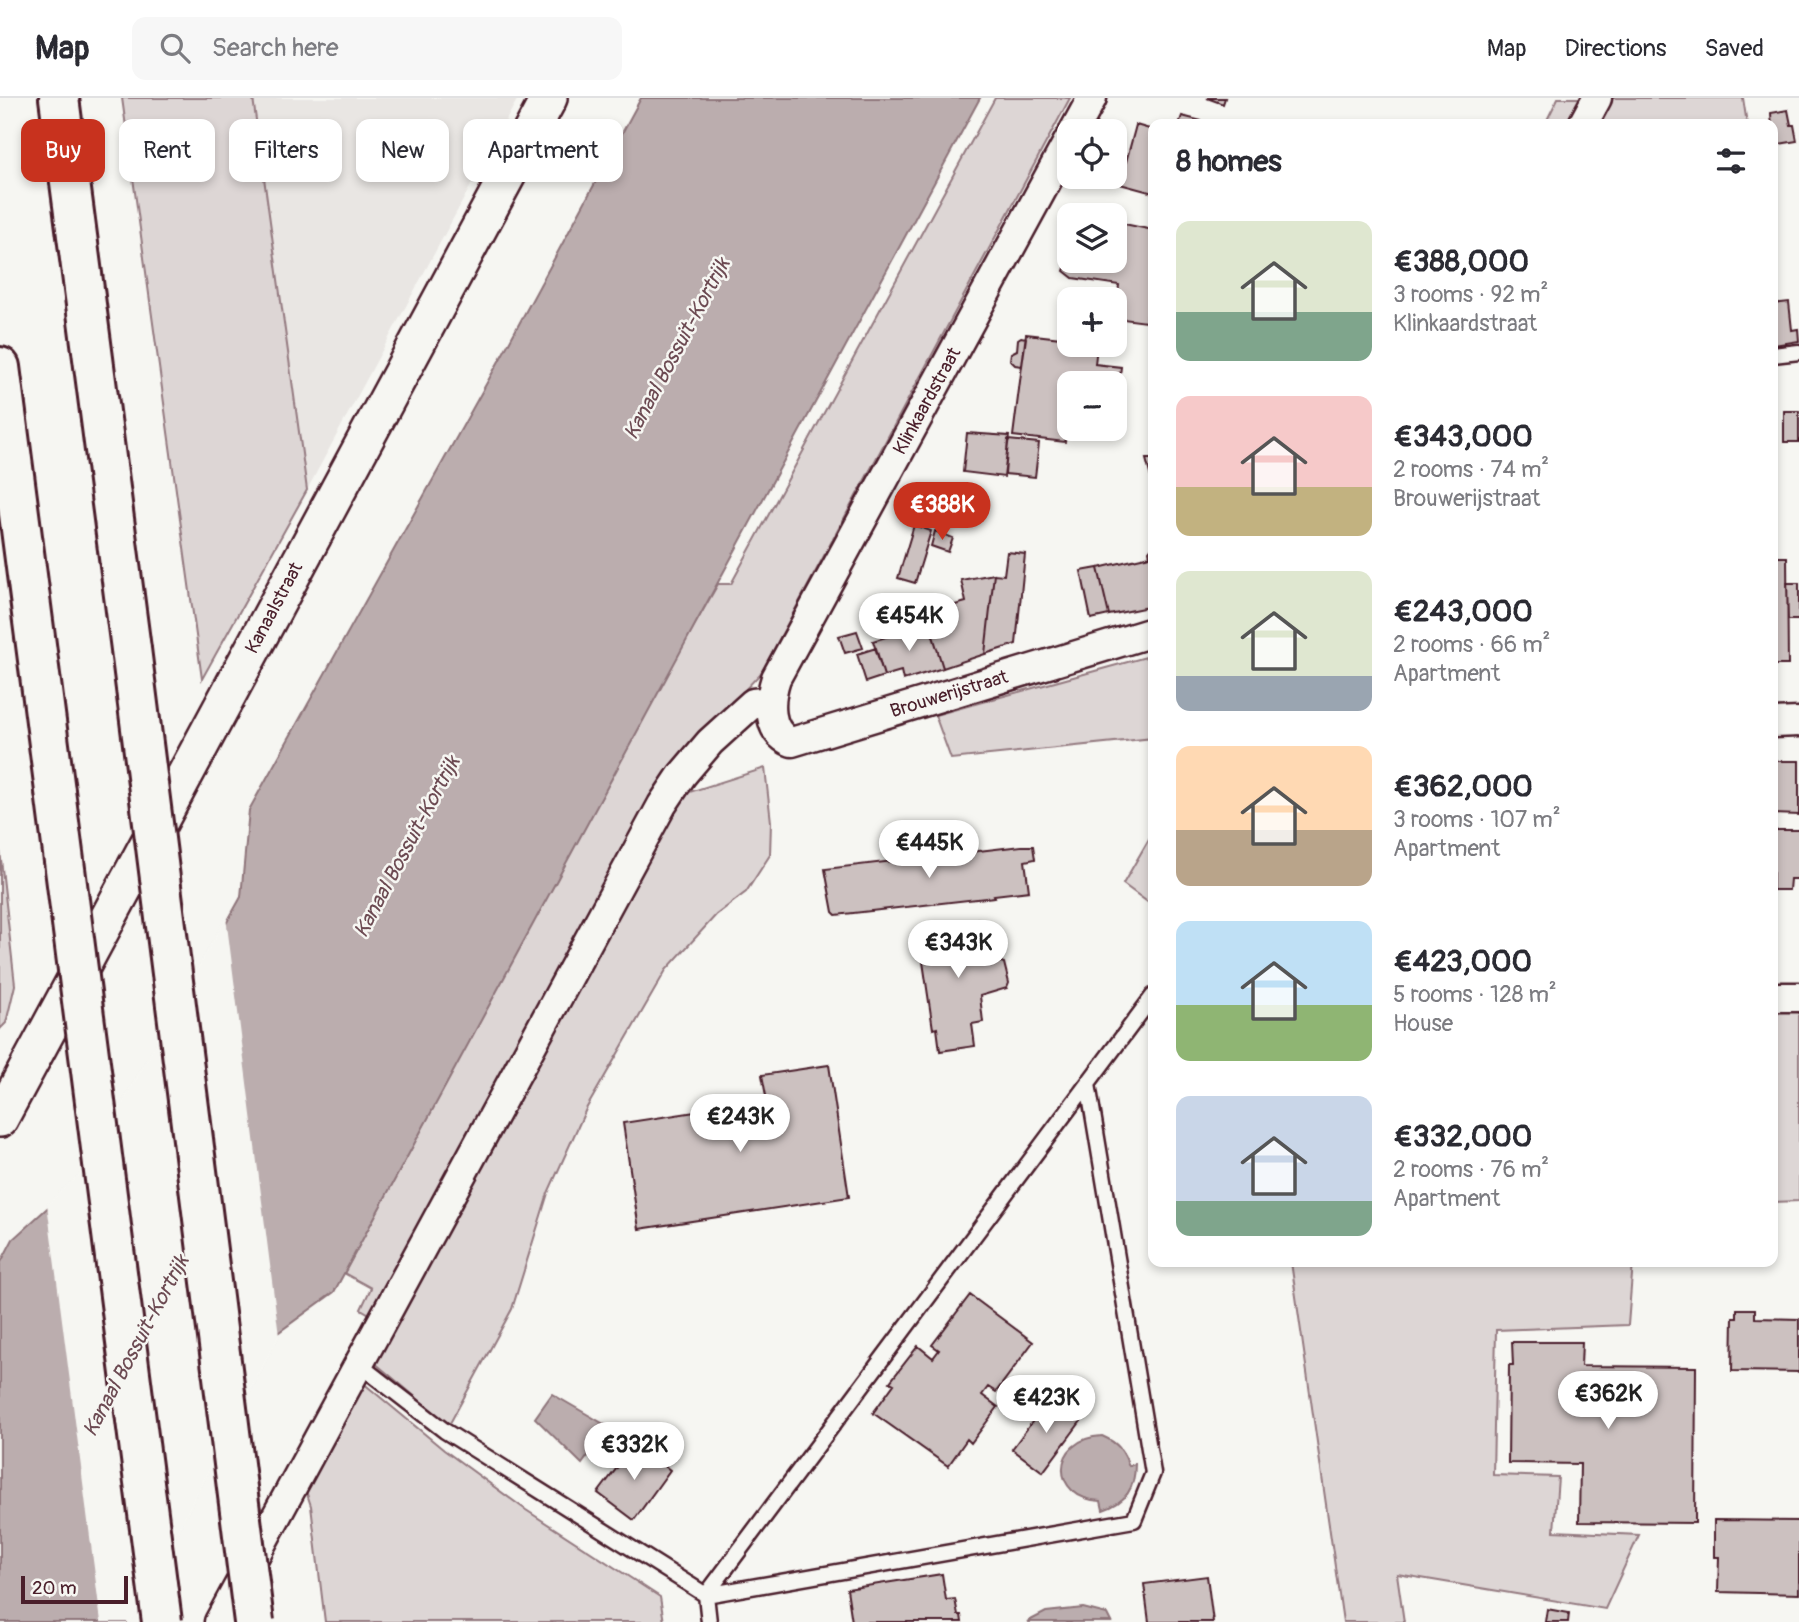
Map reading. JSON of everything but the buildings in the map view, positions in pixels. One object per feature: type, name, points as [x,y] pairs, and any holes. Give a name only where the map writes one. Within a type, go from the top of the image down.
[{"type":"highway","points":[[60,98],[254,1622]]},
{"type":"highway","points":[[0,367],[162,1622]]},
{"type":"street","name":"Kanaalstraat","points":[[3,1107],[549,98]]},
{"type":"street","points":[[1081,119],[1092,98]]},
{"type":"street","points":[[1586,119],[1597,98]]},
{"type":"street","name":"Klinkaardstraat","points":[[771,701],[776,678],[810,613],[1057,162]]},
{"type":"street","name":"Brouwerijstraat","points":[[771,701],[774,727],[783,739],[792,742],[1148,634]]},
{"type":"street","points":[[219,1622],[662,805],[682,775],[710,742],[752,703],[771,701]]},
{"type":"street","points":[[1778,723],[1799,722]]},
{"type":"street","points":[[1778,997],[1799,997]]},
{"type":"lane","points":[[1778,354],[1799,352]]},
{"type":"lane","points":[[709,1622],[706,1595],[1148,1003]]},
{"type":"lane","points":[[360,1365],[444,1431],[706,1595],[1134,1520],[1153,1473],[1088,1084]]},
{"type":"shaded area","points":[[122,98],[253,98],[256,119],[229,119],[229,182],[265,182],[307,490],[202,679],[134,182],[215,182],[215,119],[125,119]]},
{"type":"shaded area","points":[[253,98],[518,98],[507,119],[463,119],[463,182],[473,182],[307,490],[265,182],[342,182],[342,119],[256,119]]},
{"type":"shaded area","points":[[995,98],[1070,98],[761,673],[720,716],[373,1316],[361,1309],[371,1288],[344,1273],[682,647],[718,584],[731,584]]},
{"type":"shaded area","points":[[1558,98],[1743,98],[1746,119],[1548,119]]},
{"type":"shaded area","points":[[1148,656],[1148,739],[951,759],[935,715]]},
{"type":"shaded area","points":[[765,768],[771,822],[770,855],[746,892],[716,915],[666,970],[586,1109],[548,1193],[512,1309],[449,1425],[375,1363],[680,795]]},
{"type":"shaded area","points":[[1148,841],[1148,902],[1123,884]]},
{"type":"shaded area","points":[[0,850],[15,985],[6,1023],[0,1029]]},
{"type":"shaded area","points":[[1799,1006],[1799,1201],[1778,1202],[1778,1007]]},
{"type":"shaded area","points":[[1292,1267],[1633,1267],[1628,1325],[1496,1330],[1493,1475],[1558,1477],[1554,1531],[1639,1535],[1605,1609],[1397,1574],[1404,1622],[1343,1622]]},
{"type":"shaded area","points":[[362,1382],[444,1450],[526,1510],[660,1597],[664,1622],[325,1622],[311,1506],[301,1476]]},
{"type":"water","name":"Kanaal Bossuit-Kortrijk","points":[[641,98],[980,98],[334,1292],[275,1335],[127,1622],[0,1622],[0,1264],[13,1239],[88,1171],[241,897],[249,810],[596,182],[623,182],[623,131]]},
{"type":"water","points":[[552,1394],[609,1427],[582,1464],[535,1418]]},
{"type":"water","points":[[1102,1436],[1119,1448],[1129,1466],[1135,1464],[1128,1493],[1118,1503],[1103,1510],[1101,1501],[1084,1498],[1072,1490],[1065,1480],[1063,1468],[1073,1447],[1085,1439]]},
{"type":"water","points":[[1083,1608],[1107,1614],[1111,1622],[1027,1622],[1046,1612]]},
{"type":"pier","points":[[226,917],[279,1336],[131,1622],[101,1622],[47,1204],[85,1169]]}]
